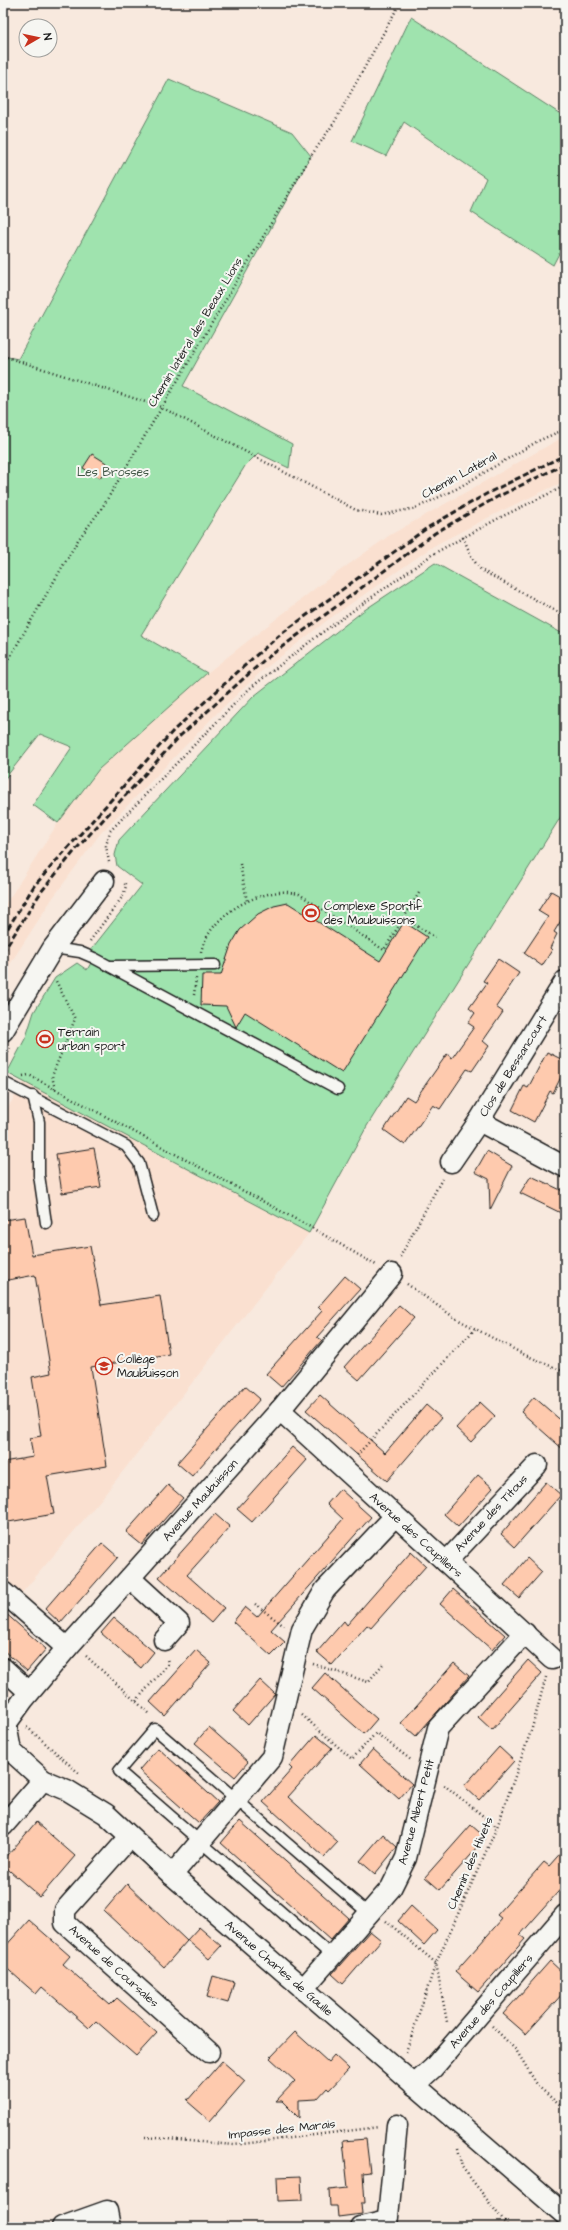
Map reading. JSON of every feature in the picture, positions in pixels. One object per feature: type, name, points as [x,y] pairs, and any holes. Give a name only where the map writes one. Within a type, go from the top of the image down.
[{"type":"street","points":[[8,1037],[53,948],[112,875]]},
{"type":"street","name":"Clos de Bessancourt","points":[[563,987],[479,1121],[565,1167]]},
{"type":"street","points":[[451,1162],[479,1121]]},
{"type":"street","name":"Avenue Maubuisson","points":[[4,1723],[67,1648],[280,1410],[392,1274]]},
{"type":"street","name":"Avenue des Coupillers","points":[[280,1410],[552,1659]]},
{"type":"street","name":"Avenue des Titous","points":[[446,1562],[537,1465]]},
{"type":"street","points":[[172,1875],[272,1757],[302,1629],[325,1590],[395,1516]]},
{"type":"street","points":[[130,1578],[179,1623],[164,1640]]},
{"type":"street","points":[[3,1592],[67,1648]]},
{"type":"street","name":"Avenue Albert Petit","points":[[303,1989],[391,1888],[406,1858],[438,1728],[525,1634]]},
{"type":"street","points":[[3,1668],[29,1692]]},
{"type":"street","name":"Avenue Charles de Gaulle","points":[[4,1723],[11,1751],[43,1780],[67,1790],[106,1814],[172,1875],[565,2215]]},
{"type":"street","points":[[3,1826],[43,1780]]},
{"type":"street","name":"Avenue de Coursales","points":[[130,1837],[65,1910],[65,1923],[209,2052]]},
{"type":"street","name":"Avenue des Coupillers","points":[[414,2085],[433,2068],[452,2047],[565,1915]]},
{"type":"street","points":[[361,2227],[387,2224],[397,2125]]},
{"type":"street","points":[[62,2227],[107,2211],[110,2227]]},
{"type":"lane","points":[[53,948],[80,952],[109,966],[338,1089]]},
{"type":"lane","points":[[109,966],[215,965]]},
{"type":"lane","points":[[4,1082],[126,1146],[139,1163],[152,1216]]},
{"type":"lane","points":[[33,1096],[39,1122],[39,1175],[46,1222]]},
{"type":"lane","points":[[332,1956],[119,1771],[156,1729],[237,1800],[370,1912]]},
{"type":"path","name":"Chemin latéral des Beaux Lions","points":[[3,669],[78,540],[102,508],[160,407],[311,156],[334,123],[400,3]]},
{"type":"path","name":"Chemin Latéral","points":[[3,356],[160,407],[356,510],[381,515],[416,508],[456,489],[538,441],[565,429]]},
{"type":"path","points":[[561,431],[565,440]]},
{"type":"path","points":[[80,952],[124,896],[126,886],[112,875],[107,860],[106,846],[110,831],[250,689],[320,634],[433,554],[463,537],[565,486]]},
{"type":"path","points":[[463,537],[472,558],[481,570],[565,616]]},
{"type":"path","points":[[240,864],[247,901]]},
{"type":"path","points":[[194,995],[197,966],[203,944],[211,931],[221,920],[247,901],[264,895],[282,892],[299,894],[384,950],[419,893]]},
{"type":"path","points":[[404,918],[435,937]]},
{"type":"path","points":[[55,978],[75,1019],[52,1076],[55,1089]]},
{"type":"path","points":[[3,1063],[8,1037]]},
{"type":"path","points":[[4,1082],[14,1077],[29,1075],[312,1228],[392,1274],[455,1318],[523,1354],[565,1372]]},
{"type":"path","points":[[392,1274],[451,1162]]},
{"type":"path","points":[[344,1469],[475,1329]]},
{"type":"path","points":[[255,1604],[300,1639]]},
{"type":"path","points":[[136,1701],[168,1664],[164,1640]]},
{"type":"path","points":[[67,1648],[88,1657],[153,1717],[156,1729]]},
{"type":"path","points":[[295,1659],[368,1682],[383,1664]]},
{"type":"path","name":"Chemin des Hivets","points":[[396,2069],[404,2060],[436,1963],[496,1827],[532,1728],[552,1659]]},
{"type":"path","points":[[285,1701],[352,1760],[376,1733],[496,1827]]},
{"type":"path","points":[[370,1912],[436,1963],[452,2047]]},
{"type":"path","points":[[480,2015],[516,2050],[538,2086],[565,2110]]},
{"type":"path","name":"Impasse des Marais","points":[[145,2137],[234,2145],[397,2125]]},
{"type":"path","points":[[458,2145],[462,2167],[508,2227]]},
{"type":"shaded area","points":[[565,436],[565,481],[503,510],[435,545],[329,619],[262,671],[218,712],[100,834],[52,899],[3,975],[3,908],[58,823],[99,769],[207,673],[317,587],[390,535]]},
{"type":"shaded area","name":"Collège Maubuisson","points":[[24,1082],[309,1233],[102,1498],[21,1594],[3,1576],[3,1115]]},
{"type":"green space","points":[[411,17],[565,117],[565,242],[553,265],[471,212],[486,178],[404,122],[386,156],[352,141]]},
{"type":"green space","name":"Les Brosses","points":[[169,79],[292,132],[311,156],[183,386],[292,444],[289,468],[258,453],[245,466],[141,635],[207,673],[99,769],[58,823],[33,805],[72,747],[40,734],[3,781],[3,356],[18,359]]},
{"type":"green space","name":"Complexe Sportif des Maubuissons","points":[[435,563],[565,635],[565,810],[367,1126],[309,1233],[7,1073],[26,1037],[34,1012],[55,978],[77,963],[87,970],[96,954],[90,951],[142,885],[117,866],[115,855],[119,840],[254,696],[363,611]]},
{"type":"building","points":[[92,454],[108,464],[100,478],[83,468]]},
{"type":"building","points":[[551,891],[565,899],[565,914],[554,932],[557,934],[550,948],[552,950],[542,966],[524,953],[548,917],[538,911]]},
{"type":"building","points":[[288,903],[380,961],[404,922],[427,937],[342,1073],[245,1012],[236,1027],[226,1006],[201,1005],[202,975],[221,975],[231,945],[240,930],[258,914],[274,906]]},
{"type":"building","points":[[498,959],[519,973],[496,1007],[503,1012],[483,1041],[489,1046],[472,1071],[467,1069],[440,1109],[433,1105],[405,1145],[384,1130],[406,1096],[414,1101],[447,1054],[452,1058],[474,1027],[468,1023],[475,1013],[469,1008],[487,983],[483,981]]},
{"type":"building","points":[[547,1052],[565,1061],[565,1069],[553,1093],[550,1091],[534,1122],[512,1110],[524,1086],[528,1088]]},
{"type":"building","points":[[94,1148],[101,1187],[62,1193],[56,1154]]},
{"type":"building","points":[[487,1151],[512,1166],[490,1210],[489,1179],[475,1172]]},
{"type":"building","points":[[531,1176],[565,1192],[565,1215],[520,1193]]},
{"type":"building","points":[[25,1217],[32,1255],[90,1246],[101,1305],[160,1296],[169,1354],[91,1367],[107,1466],[47,1476],[54,1514],[3,1523],[3,1462],[33,1457],[30,1438],[41,1436],[32,1377],[51,1373],[35,1275],[3,1281],[3,1220]]},
{"type":"building","points":[[345,1276],[360,1289],[317,1337],[322,1340],[281,1387],[266,1374],[322,1311],[318,1307]]},
{"type":"building","points":[[399,1305],[414,1318],[359,1380],[344,1367]]},
{"type":"building","points":[[245,1386],[260,1399],[192,1476],[177,1463]]},
{"type":"building","points":[[320,1395],[385,1453],[426,1405],[441,1418],[387,1481],[306,1410]]},
{"type":"building","points":[[534,1397],[565,1424],[565,1451],[521,1412]]},
{"type":"building","points":[[480,1402],[495,1416],[471,1442],[456,1428]]},
{"type":"building","points":[[292,1447],[307,1460],[252,1522],[237,1509]]},
{"type":"building","points":[[478,1475],[493,1488],[458,1527],[444,1514]]},
{"type":"building","points":[[546,1482],[561,1495],[515,1547],[501,1534]]},
{"type":"building","points":[[168,1485],[183,1498],[142,1545],[126,1532]]},
{"type":"building","points":[[340,1489],[371,1517],[271,1630],[285,1642],[271,1656],[233,1622],[245,1607],[257,1617],[343,1519],[327,1504]]},
{"type":"building","points":[[215,1514],[230,1527],[187,1575],[224,1608],[211,1623],[159,1577]]},
{"type":"building","points":[[102,1543],[118,1557],[60,1623],[45,1609]]},
{"type":"building","points":[[411,1552],[426,1566],[371,1628],[367,1625],[332,1665],[317,1652],[344,1621],[347,1625]]},
{"type":"building","points":[[527,1558],[542,1572],[519,1598],[504,1585]]},
{"type":"building","points":[[453,1589],[505,1635],[492,1650],[440,1604]]},
{"type":"building","points":[[3,1611],[46,1649],[27,1671],[3,1650]]},
{"type":"building","points":[[114,1618],[154,1652],[141,1668],[101,1633]]},
{"type":"building","points":[[196,1650],[211,1663],[165,1716],[150,1702]]},
{"type":"building","points":[[528,1660],[542,1673],[492,1730],[478,1717]]},
{"type":"building","points":[[454,1663],[469,1676],[416,1736],[401,1723]]},
{"type":"building","points":[[325,1673],[377,1719],[364,1734],[312,1688]]},
{"type":"building","points":[[260,1680],[275,1694],[248,1725],[233,1711]]},
{"type":"building","points":[[209,1727],[248,1762],[235,1777],[195,1743]]},
{"type":"building","points":[[316,1735],[332,1748],[288,1797],[338,1842],[324,1857],[263,1802],[292,1769],[289,1766]]},
{"type":"building","points":[[499,1747],[514,1761],[479,1800],[464,1786]]},
{"type":"building","points":[[158,1748],[218,1802],[199,1823],[139,1770]]},
{"type":"building","points":[[373,1749],[412,1784],[399,1799],[360,1764]]},
{"type":"building","points":[[240,1821],[349,1918],[330,1940],[221,1843]]},
{"type":"building","points":[[36,1822],[75,1856],[40,1897],[3,1865],[3,1861]]},
{"type":"building","points":[[471,1825],[486,1838],[440,1890],[425,1877]]},
{"type":"building","points":[[383,1834],[397,1847],[375,1874],[360,1861]]},
{"type":"building","points":[[565,1848],[565,1884],[520,1935],[525,1939],[478,1992],[455,1972],[502,1919],[497,1915],[544,1862],[549,1866]]},
{"type":"building","points":[[127,1884],[187,1941],[164,1967],[104,1911]]},
{"type":"building","points":[[411,1906],[437,1930],[424,1945],[398,1921]]},
{"type":"building","points":[[29,1920],[70,1956],[63,1964],[110,2005],[117,1998],[157,2033],[136,2056],[96,2021],[89,2028],[42,1987],[36,1994],[3,1965],[3,1949]]},
{"type":"building","points":[[199,1927],[221,1946],[209,1959],[187,1940]]},
{"type":"building","points":[[370,1931],[381,1940],[343,1984],[332,1974]]},
{"type":"building","points":[[550,1961],[565,1975],[565,1991],[526,2034],[503,2014]]},
{"type":"building","points":[[213,1976],[234,1982],[228,2003],[207,1997]]},
{"type":"building","points":[[295,2032],[328,2062],[334,2055],[349,2069],[329,2090],[327,2088],[317,2099],[299,2100],[299,2118],[282,2101],[276,2101],[295,2081],[270,2058]]},
{"type":"building","points":[[222,2061],[245,2081],[210,2121],[187,2101]]},
{"type":"building","points":[[366,2139],[370,2172],[363,2173],[365,2203],[361,2203],[362,2214],[338,2217],[337,2206],[330,2206],[329,2190],[348,2188],[343,2141]]},
{"type":"building","points":[[301,2176],[302,2200],[278,2201],[277,2177]]},
{"type":"railway","points":[[3,936],[34,886],[174,730],[281,634],[427,528],[488,493],[565,455]]},
{"type":"railway","points":[[3,952],[41,892],[78,847],[180,736],[263,661],[435,533],[497,497],[565,464]]},
{"type":"place","name":"Complexe Sportif des Maubuissons","points":[[311,913]]},
{"type":"place","name":"Terrain urban sport","points":[[45,1039]]},
{"type":"place","name":"Collège Maubuisson","points":[[104,1366]]}]
